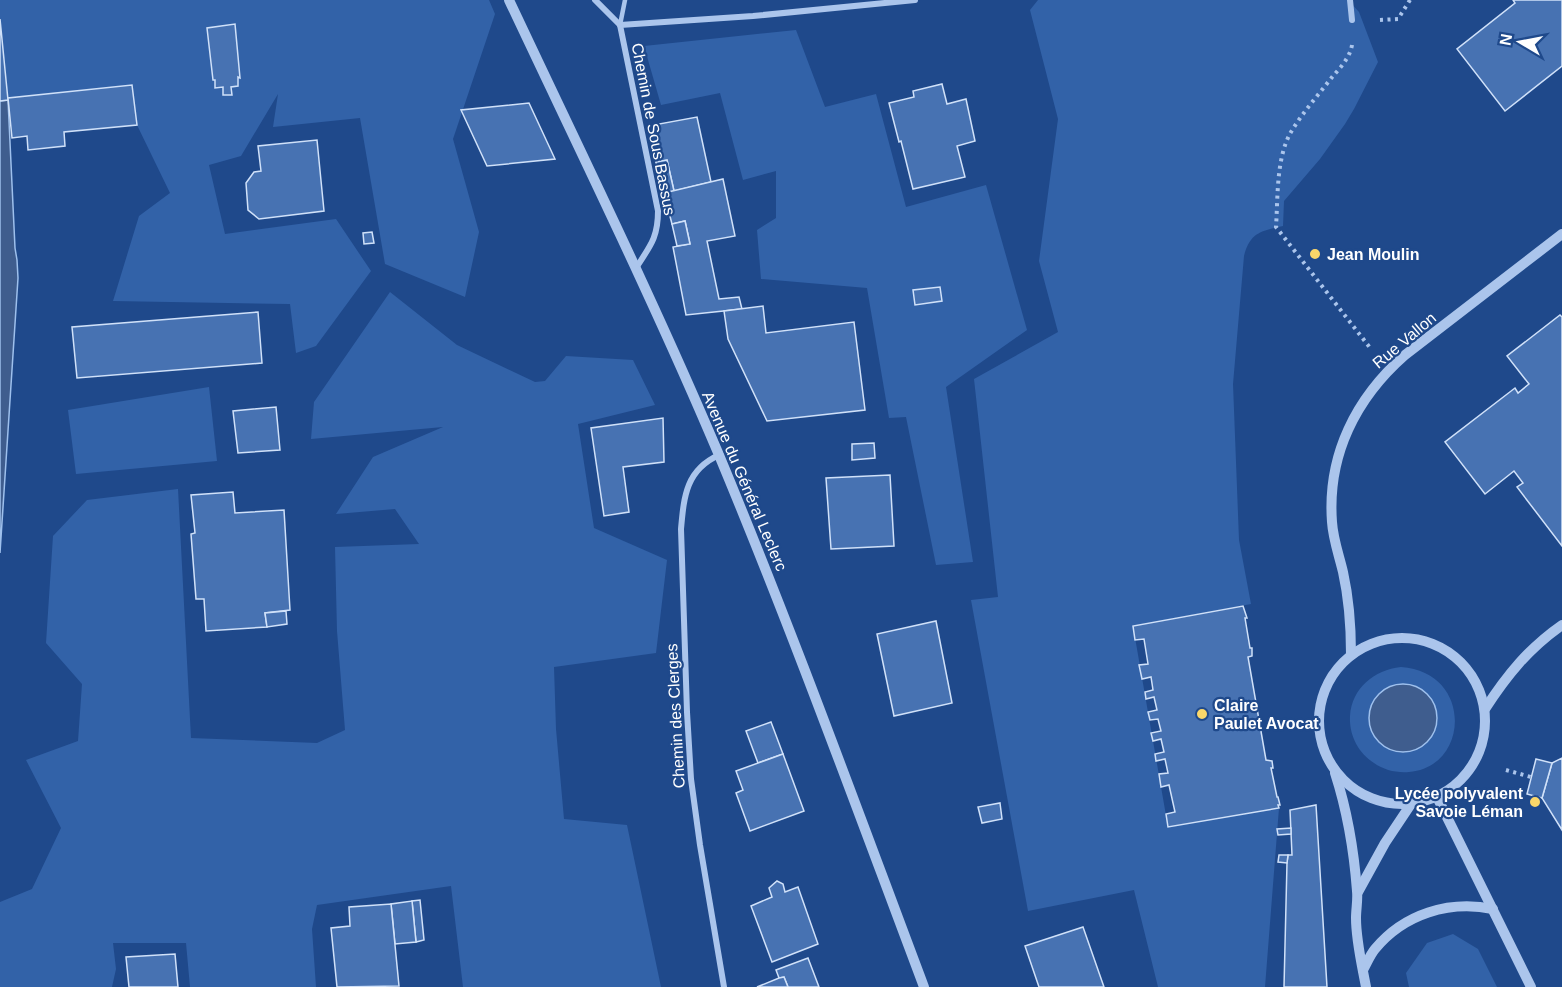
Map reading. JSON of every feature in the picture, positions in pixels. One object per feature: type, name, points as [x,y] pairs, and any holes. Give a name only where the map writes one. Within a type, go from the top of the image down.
[{"type":"street","name":"Avenue du Général Leclerc","points":[[509,0],[672,345],[719,455],[778,600],[924,987]]},
{"type":"street","name":"Chemin de Sous Bassus","points":[[595,0],[620,25],[658,211],[658,227],[652,242],[636,268]]},
{"type":"street","name":"Chemin de Sous Bassus","points":[[620,25],[753,16],[915,0]]},
{"type":"street","points":[[1350,0],[1352,20]]},
{"type":"street","name":"Rue Vallon","points":[[1352,654],[1347,598],[1332,522],[1332,495],[1335,468],[1342,442],[1354,417],[1368,394],[1388,370],[1562,234]]},
{"type":"street","name":"Chemin des Clerges","points":[[719,455],[700,467],[689,483],[684,501],[681,529],[687,712],[692,779],[700,845],[724,987]]},
{"type":"street","points":[[1485,709],[1499,687],[1529,651],[1562,625]]},
{"type":"street","points":[[1334,769],[1352,787],[1374,800],[1399,805],[1420,802],[1449,790],[1459,782],[1476,760],[1484,735],[1485,709],[1473,676],[1462,662],[1434,644],[1417,639],[1382,640],[1366,645],[1342,663],[1330,678],[1323,696],[1320,708],[1320,734],[1334,769],[1345,808],[1358,892],[1356,919],[1366,987]]},
{"type":"street","points":[[1437,796],[1531,987]]},
{"type":"street","points":[[1358,892],[1385,843],[1412,804]]},
{"type":"street","points":[[1363,970],[1374,950],[1389,934],[1407,921],[1427,912],[1448,907],[1467,905],[1493,909]]},
{"type":"lane","points":[[620,25],[625,0]]},
{"type":"path","points":[[1398,20],[1410,0]]},
{"type":"path","points":[[1352,20],[1352,48],[1345,61],[1297,123],[1286,143],[1280,165],[1276,227],[1388,370]]},
{"type":"path","points":[[1506,770],[1531,777]]},
{"type":"shaded area","points":[[0,0],[489,0],[495,14],[453,139],[479,232],[465,297],[385,264],[360,118],[273,127],[278,94],[241,156],[209,165],[225,234],[336,219],[371,271],[316,346],[296,353],[290,304],[113,301],[139,216],[170,193],[137,125],[132,85],[8,98]]},
{"type":"shaded area","points":[[1038,0],[1348,0],[1359,12],[1378,62],[1345,124],[1320,159],[1284,201],[1283,226],[1263,231],[1253,237],[1244,256],[1233,384],[1239,540],[1251,604],[1133,626],[1168,827],[1279,808],[1265,987],[1158,987],[1134,890],[1028,911],[971,600],[998,597],[974,379],[1058,332],[1039,261],[1058,119],[1030,10]]},
{"type":"shaded area","points":[[796,30],[825,107],[876,94],[906,207],[986,185],[1027,330],[946,387],[973,562],[936,565],[906,417],[889,418],[867,288],[761,279],[757,230],[776,218],[776,171],[743,180],[720,93],[661,105],[644,46]]},
{"type":"shaded area","points":[[8,100],[18,278],[0,553],[0,101]]},
{"type":"shaded area","points":[[390,292],[457,345],[535,382],[545,381],[566,356],[633,360],[655,405],[578,424],[594,528],[667,560],[656,653],[554,667],[556,729],[564,819],[627,825],[661,987],[463,987],[451,886],[317,905],[312,929],[316,987],[190,987],[186,943],[113,943],[116,969],[112,987],[0,987],[0,902],[32,889],[61,828],[26,760],[78,741],[82,684],[46,643],[53,536],[87,500],[178,489],[191,738],[317,743],[345,730],[337,631],[335,547],[419,544],[395,509],[336,514],[373,457],[443,427],[311,439],[314,402]]},
{"type":"shaded area","points":[[209,387],[217,461],[76,474],[68,410]]},
{"type":"shaded area","points":[[1401,667],[1425,673],[1441,685],[1451,701],[1455,720],[1452,738],[1444,754],[1429,766],[1409,772],[1386,769],[1368,759],[1359,749],[1351,730],[1352,706],[1360,689],[1374,676]],"holes":[[[1423,690],[1437,716],[1433,732],[1419,745],[1404,753],[1389,750]]]},
{"type":"shaded area","points":[[1403,684],[1416,687],[1427,694],[1434,705],[1437,718],[1434,731],[1427,742],[1416,749],[1403,752],[1390,749],[1379,742],[1372,731],[1369,718],[1372,705],[1379,694],[1390,687]]},
{"type":"shaded area","points":[[1453,934],[1478,949],[1497,987],[1409,987],[1406,973],[1427,943]]},
{"type":"building","points":[[1513,0],[1562,0],[1562,66],[1505,111],[1457,49],[1515,3]]},
{"type":"building","points":[[0,19],[8,100],[0,101]]},
{"type":"building","points":[[235,24],[240,78],[238,77],[238,86],[231,87],[232,95],[223,95],[223,87],[215,88],[215,80],[213,80],[207,28]]},
{"type":"building","points":[[942,84],[947,104],[966,99],[975,141],[957,146],[965,177],[913,189],[889,103],[914,97],[913,91]]},
{"type":"building","points":[[132,85],[137,125],[64,132],[65,146],[28,150],[27,136],[12,138],[8,98]]},
{"type":"building","points":[[529,103],[555,159],[487,166],[461,110]]},
{"type":"building","points":[[697,117],[711,182],[674,191],[667,160],[656,162],[648,126]]},
{"type":"building","points":[[317,140],[324,211],[259,219],[248,210],[246,183],[254,172],[261,171],[258,146]]},
{"type":"building","points":[[667,160],[674,191],[661,194],[656,162]]},
{"type":"building","points":[[723,179],[735,236],[707,241],[719,299],[739,297],[742,309],[686,315],[673,247],[690,244],[685,221],[672,224],[664,193]]},
{"type":"building","points":[[685,221],[690,244],[677,246],[672,224]]},
{"type":"building","points":[[372,232],[374,243],[364,244],[363,233]]},
{"type":"building","points":[[940,287],[942,301],[915,305],[913,290]]},
{"type":"building","points":[[763,306],[766,333],[854,322],[865,410],[767,421],[728,339],[724,311]]},
{"type":"building","points":[[258,312],[262,363],[77,378],[72,327]]},
{"type":"building","points":[[1560,315],[1562,317],[1562,546],[1517,487],[1523,483],[1514,471],[1485,494],[1445,442],[1515,388],[1518,393],[1529,384],[1507,356]]},
{"type":"building","points":[[276,407],[280,450],[238,453],[233,411]]},
{"type":"building","points":[[663,418],[664,462],[623,467],[629,512],[604,516],[591,428]]},
{"type":"building","points":[[874,443],[875,458],[852,460],[852,444]]},
{"type":"building","points":[[890,475],[894,546],[831,549],[826,478]]},
{"type":"building","points":[[233,492],[235,513],[284,510],[290,610],[265,613],[267,627],[206,631],[204,599],[196,599],[191,534],[195,533],[191,495]]},
{"type":"building","points":[[1243,606],[1247,618],[1245,618],[1250,648],[1252,648],[1252,656],[1248,657],[1266,760],[1272,761],[1273,768],[1271,768],[1279,808],[1168,827],[1166,814],[1175,812],[1169,785],[1161,787],[1159,774],[1168,773],[1165,759],[1156,761],[1155,754],[1164,752],[1161,739],[1153,741],[1151,733],[1161,731],[1158,719],[1150,720],[1148,712],[1157,710],[1154,697],[1146,699],[1145,692],[1153,690],[1151,677],[1142,679],[1139,665],[1148,664],[1144,639],[1135,640],[1133,626]]},
{"type":"building","points":[[286,611],[287,624],[267,627],[265,613]]},
{"type":"building","points":[[936,621],[952,703],[894,716],[877,634]]},
{"type":"building","points":[[771,722],[783,754],[758,763],[746,731]]},
{"type":"building","points":[[783,754],[804,811],[750,831],[736,793],[743,790],[736,771]]},
{"type":"building","points":[[1562,758],[1562,830],[1542,798],[1552,763]]},
{"type":"building","points":[[1536,759],[1552,763],[1542,798],[1527,794]]},
{"type":"building","points":[[1000,803],[1002,819],[982,823],[978,807]]},
{"type":"building","points":[[1316,805],[1327,987],[1284,987],[1287,863],[1288,855],[1292,855],[1290,810]]},
{"type":"building","points":[[1291,828],[1291,834],[1278,835],[1277,829]]},
{"type":"building","points":[[1279,855],[1288,855],[1287,863],[1278,862]]},
{"type":"building","points":[[777,881],[783,884],[785,892],[798,887],[818,944],[772,962],[751,906],[772,897],[769,888]]},
{"type":"building","points":[[420,900],[424,940],[416,942],[412,901]]},
{"type":"building","points":[[412,901],[416,942],[395,944],[391,904]]},
{"type":"building","points":[[391,904],[399,986],[337,987],[331,928],[350,926],[349,907]]},
{"type":"building","points":[[1083,927],[1104,987],[1039,987],[1025,946]]},
{"type":"building","points":[[175,954],[178,987],[129,987],[126,957]]},
{"type":"building","points":[[808,958],[819,987],[788,987],[784,977],[779,978],[776,970]]},
{"type":"building","points":[[784,977],[788,987],[757,987],[779,978]]},
{"type":"place","name":"Jean Moulin","points":[[1315,254]]},
{"type":"place","name":"Claire Paulet Avocat","points":[[1202,714]]},
{"type":"place","name":"Lycée polyvalent Savoie Léman","points":[[1535,802]]}]
